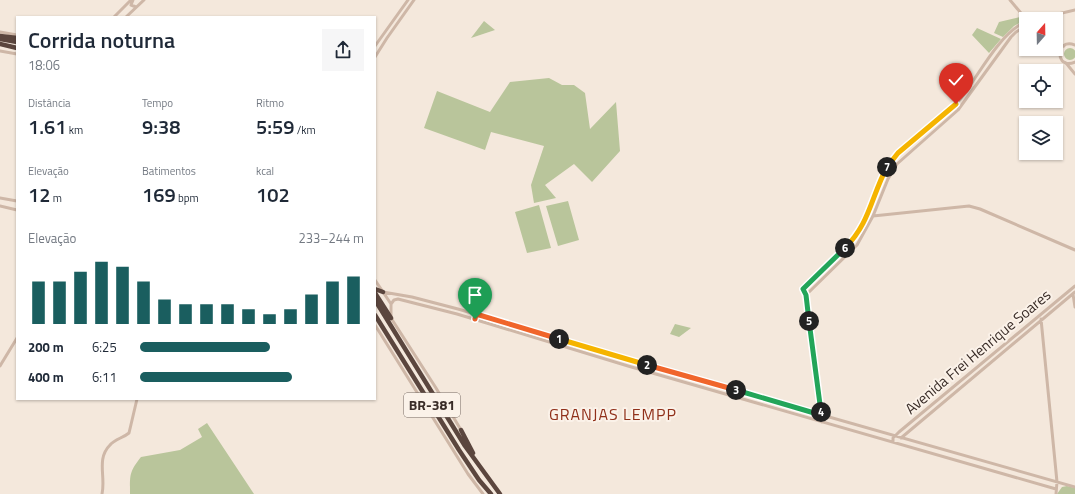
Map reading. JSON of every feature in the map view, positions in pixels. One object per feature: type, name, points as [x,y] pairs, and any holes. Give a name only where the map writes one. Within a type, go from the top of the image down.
[{"type":"highway","points":[[0,37],[16,36]]},
{"type":"highway","points":[[0,37],[16,42]]},
{"type":"highway","points":[[0,44],[16,48]]},
{"type":"highway","points":[[376,289],[383,292]]},
{"type":"highway","name":"BR-381","points":[[376,295],[391,318]]},
{"type":"highway","name":"BR-381","points":[[376,302],[466,446],[500,494]]},
{"type":"highway","name":"BR-381","points":[[376,317],[459,450],[491,494]]},
{"type":"highway","name":"BR-381","points":[[461,430],[469,443],[476,460]]},
{"type":"street","points":[[132,0],[131,5],[136,7]]},
{"type":"street","points":[[115,16],[132,0]]},
{"type":"street","points":[[127,16],[144,0]]},
{"type":"street","points":[[376,45],[408,0]]},
{"type":"street","points":[[376,55],[414,0]]},
{"type":"street","points":[[1010,0],[1020,12]]},
{"type":"street","points":[[1063,13],[1075,10]]},
{"type":"street","points":[[822,422],[806,295],[803,289],[846,247],[858,233],[865,221],[888,165],[898,153],[956,104],[1006,35],[1019,24]]},
{"type":"street","points":[[806,295],[857,245],[873,216],[888,179],[897,164],[958,110],[1011,36],[1019,29]]},
{"type":"street","points":[[0,32],[16,36]]},
{"type":"street","points":[[1064,46],[1074,41]]},
{"type":"street","points":[[1070,44],[1075,46]]},
{"type":"street","points":[[0,51],[16,54]]},
{"type":"street","points":[[1061,56],[1075,74]]},
{"type":"street","points":[[1066,63],[1075,63],[1075,69]]},
{"type":"street","points":[[0,198],[16,201]]},
{"type":"street","points":[[0,206],[16,210]]},
{"type":"street","points":[[873,216],[969,206],[980,209],[1075,250]]},
{"type":"street","points":[[376,282],[391,304],[391,318]]},
{"type":"street","name":"Avenida Frei Henrique Soares","points":[[895,436],[1075,286]]},
{"type":"street","points":[[383,292],[412,297],[476,314],[858,426],[1075,487]]},
{"type":"street","points":[[1074,293],[1075,307]]},
{"type":"street","name":"Avenida Frei Henrique Soares","points":[[901,438],[1074,293]]},
{"type":"street","points":[[411,302],[412,297]]},
{"type":"street","points":[[391,304],[394,300],[398,299],[475,319],[628,366],[682,380],[856,432],[1056,489]]},
{"type":"street","points":[[475,319],[476,314]]},
{"type":"street","points":[[1041,315],[1057,482],[1056,494]]},
{"type":"street","name":"BR-381","points":[[391,318],[461,430]]},
{"type":"street","name":"BR-381","points":[[376,327],[468,474],[483,494]]},
{"type":"street","points":[[0,366],[16,340]]},
{"type":"street","points":[[102,494],[102,462],[104,454],[109,445],[128,433],[137,400]]},
{"type":"street","points":[[856,432],[858,426]]},
{"type":"street","points":[[893,442],[893,438],[895,436]]},
{"type":"street","points":[[899,444],[901,442],[901,438]]},
{"type":"street","points":[[1056,494],[1059,489],[1066,485]]},
{"type":"green space","points":[[1019,17],[1019,23],[1003,37],[994,33],[999,22]]},
{"type":"green space","points":[[484,21],[495,30],[471,38]]},
{"type":"green space","points":[[977,28],[1001,39],[989,53],[972,35]]},
{"type":"green space","points":[[1068,48],[1072,48],[1076,54],[1072,60],[1068,60],[1064,56],[1064,52]]},
{"type":"green space","points":[[549,78],[562,85],[574,85],[585,93],[590,129],[616,102],[620,151],[592,182],[574,164],[545,185],[556,198],[534,203],[531,185],[544,146],[491,132],[485,150],[424,128],[437,91],[490,112],[510,82]]},
{"type":"green space","points":[[568,201],[579,240],[558,246],[546,206]]},
{"type":"green space","points":[[539,205],[551,248],[527,253],[515,212]]},
{"type":"green space","points":[[675,324],[691,328],[679,337],[670,334]]},
{"type":"green space","points":[[207,423],[254,494],[130,494],[132,470],[141,457],[180,450],[202,437],[198,429]]},
{"type":"green space","points":[[1067,486],[1075,488],[1075,494],[1057,494],[1062,487]]},
{"type":"district","name":"GRANJAS LEMPP","points":[[613,414]]},
{"type":"route","points":[[475,319],[476,314],[821,415],[806,295],[803,289],[846,247],[858,233],[865,221],[888,165],[898,153],[956,104]]}]
